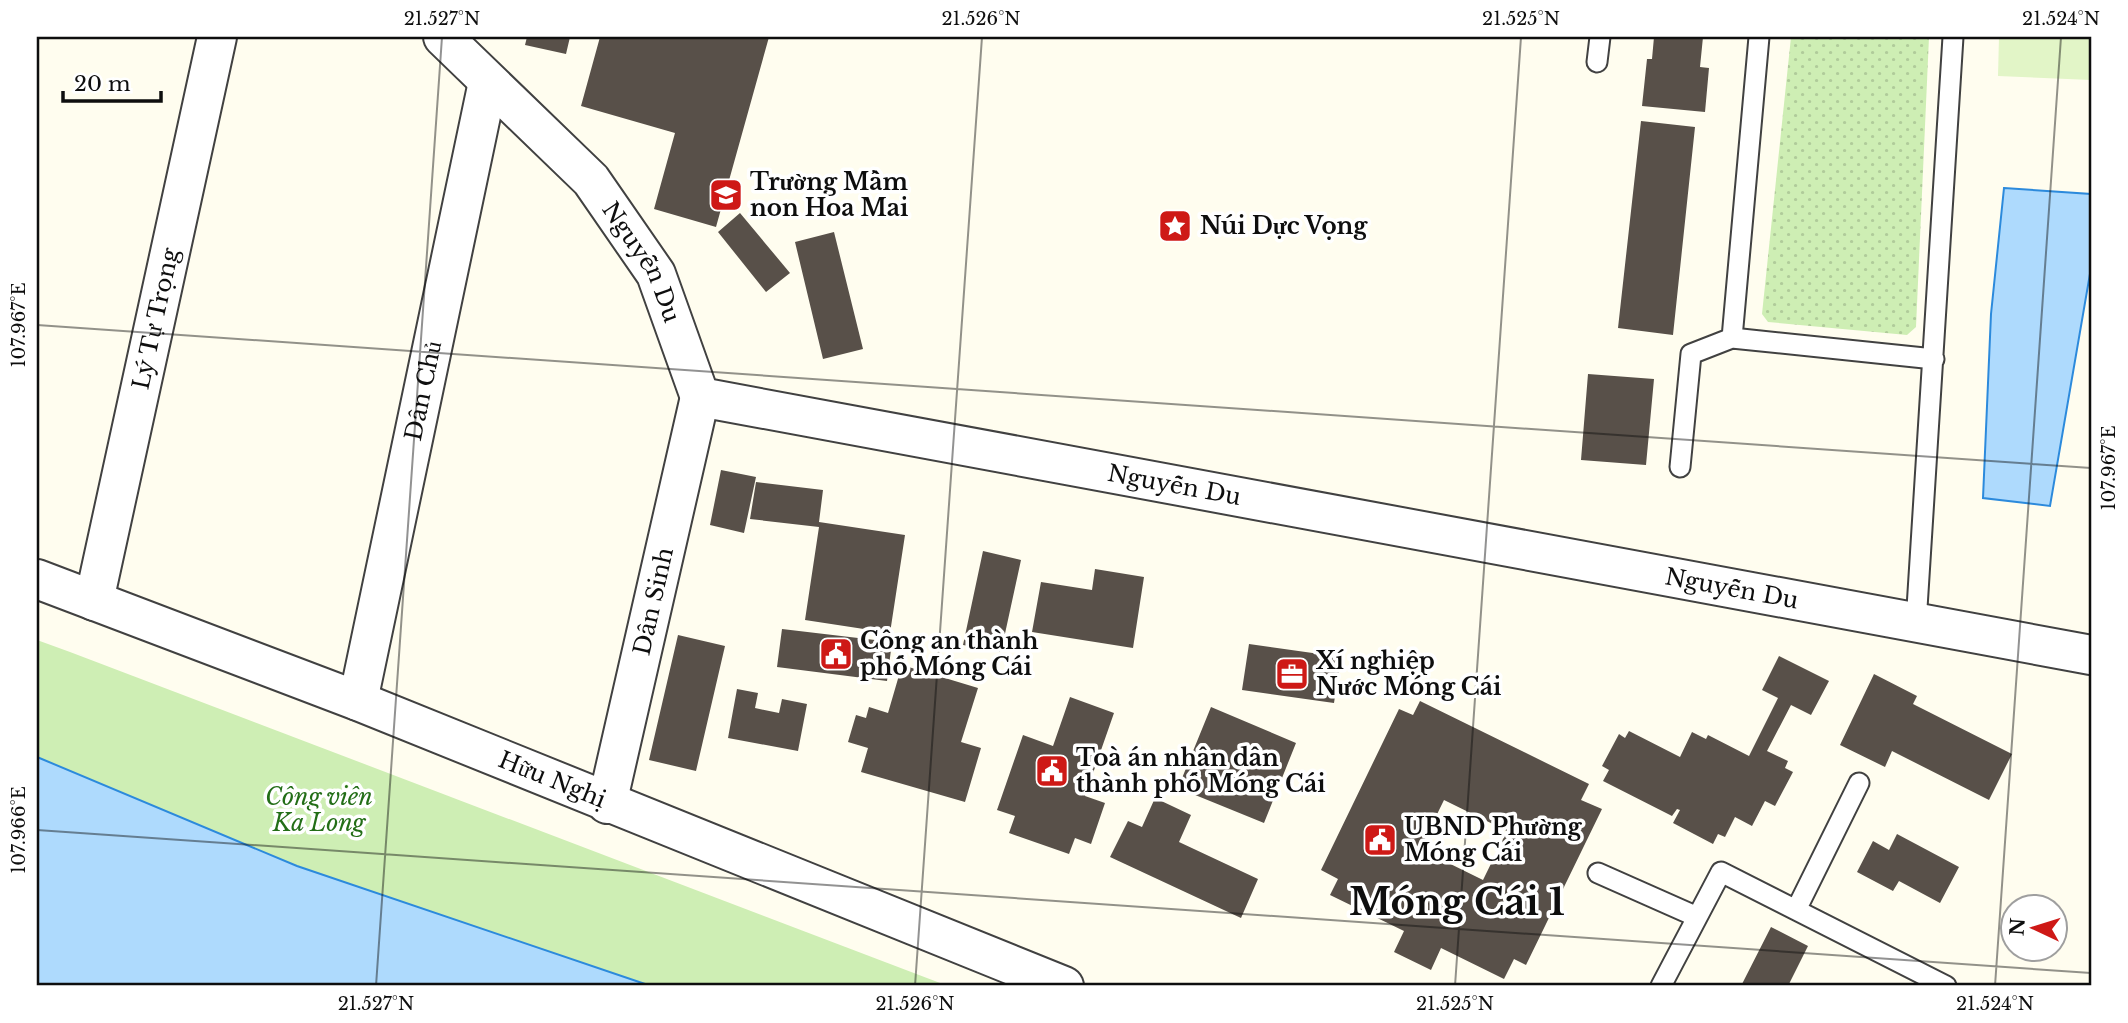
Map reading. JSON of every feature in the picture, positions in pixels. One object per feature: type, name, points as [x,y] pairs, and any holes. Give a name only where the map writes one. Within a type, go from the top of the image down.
[{"type":"street","name":"Lý Tự Trọng","points":[[94,601],[217,37]]},
{"type":"street","name":"Nguyễn Du","points":[[443,37],[591,180],[656,274],[700,397],[2091,655]]},
{"type":"street","name":"Dân Chủ","points":[[358,701],[488,82]]},
{"type":"street","name":"Dân Sinh","points":[[607,804],[700,397]]},
{"type":"street","name":"Hữu Nghị","points":[[37,579],[358,701],[607,804],[1064,986]]},
{"type":"lane","points":[[1597,62],[1600,37]]},
{"type":"lane","points":[[1732,338],[1759,37]]},
{"type":"lane","points":[[1916,624],[1953,37]]},
{"type":"lane","points":[[1680,467],[1691,354],[1732,338],[1934,359]]},
{"type":"lane","points":[[1796,910],[1859,783]]},
{"type":"lane","points":[[1661,986],[1695,916],[1721,872],[1946,986]]},
{"type":"lane","points":[[1598,873],[1695,916]]},
{"type":"green space","points":[[1791,37],[1929,37],[1916,327],[1907,335],[1768,322],[1762,314]]},
{"type":"green space","points":[[1999,37],[2091,37],[2091,80],[1998,76]]},
{"type":"green space","name":"Công viên Ka Long","points":[[37,640],[948,986],[651,986],[297,866],[37,757]]},
{"type":"water","points":[[2004,188],[2091,194],[2091,268],[2050,506],[1983,498],[1991,314]]},
{"type":"water","points":[[37,757],[297,866],[651,986],[37,986]]},
{"type":"building","points":[[527,37],[570,37],[566,54],[525,45]]},
{"type":"building","points":[[600,37],[769,37],[716,227],[654,209],[675,133],[581,106]]},
{"type":"building","points":[[1654,37],[1703,37],[1700,67],[1709,68],[1705,112],[1642,106],[1647,59],[1652,59]]},
{"type":"building","points":[[1641,121],[1695,127],[1673,335],[1618,328]]},
{"type":"building","points":[[740,213],[790,273],[766,292],[718,232]]},
{"type":"building","points":[[834,232],[863,349],[823,359],[795,242]]},
{"type":"building","points":[[1588,374],[1654,379],[1646,465],[1581,460]]},
{"type":"building","points":[[721,470],[756,477],[744,533],[710,525]]},
{"type":"building","points":[[756,482],[823,490],[819,522],[905,535],[890,633],[805,620],[819,527],[750,519]]},
{"type":"building","points":[[983,551],[1021,560],[1001,652],[963,645]]},
{"type":"building","points":[[1095,569],[1144,577],[1133,648],[1032,632],[1041,582],[1092,590]]},
{"type":"building","points":[[782,629],[892,642],[887,681],[777,667]]},
{"type":"building","points":[[678,635],[725,646],[696,771],[649,760]]},
{"type":"building","name":"Xí nghiệp Nước Móng Cái","points":[[1249,644],[1341,657],[1334,703],[1242,690]]},
{"type":"building","points":[[1779,656],[1829,681],[1811,715],[1791,705],[1767,751],[1788,761],[1785,768],[1793,772],[1775,806],[1765,801],[1752,826],[1735,817],[1725,837],[1718,834],[1713,844],[1673,823],[1680,810],[1677,809],[1672,816],[1603,781],[1609,770],[1602,766],[1619,734],[1625,738],[1629,731],[1680,757],[1692,732],[1706,739],[1708,735],[1749,756],[1778,698],[1762,690]]},
{"type":"building","points":[[902,665],[978,688],[961,742],[981,748],[965,802],[861,772],[868,748],[848,742],[856,715],[866,718],[869,707],[888,713]]},
{"type":"building","points":[[1874,674],[1917,696],[1913,704],[2012,754],[1989,800],[1892,751],[1885,767],[1840,745]]},
{"type":"building","points":[[737,689],[758,693],[755,708],[779,713],[782,699],[807,704],[798,751],[728,738]]},
{"type":"building","name":"Toà án nhân dân thành phố Móng Cái","points":[[1070,697],[1114,713],[1085,796],[1105,803],[1091,844],[1075,838],[1069,854],[1009,833],[1015,816],[997,810],[1023,735],[1053,746]]},
{"type":"building","name":"UBND Phường Móng Cái","points":[[1420,701],[1589,784],[1581,800],[1602,809],[1526,965],[1514,959],[1504,979],[1441,948],[1431,970],[1394,952],[1404,931],[1330,895],[1338,879],[1321,870],[1399,709],[1413,715]],"holes":[[[1444,800],[1507,831],[1483,880],[1420,849]]]},
{"type":"building","points":[[1211,707],[1296,743],[1264,823],[1178,788]]},
{"type":"building","points":[[1155,798],[1191,815],[1179,842],[1258,879],[1241,918],[1110,857],[1128,821],[1142,827]]},
{"type":"building","points":[[1897,834],[1959,867],[1940,903],[1899,881],[1893,891],[1857,872],[1873,841],[1889,850]]},
{"type":"building","points":[[1771,927],[1808,946],[1788,986],[1741,986]]},
{"type":"place","name":"Trường Mầm non Hoa Mai","points":[[726,195]]},
{"type":"place","name":"Núi Dực Vọng","points":[[1175,226]]},
{"type":"place","name":"Công an thành phố Móng Cái","points":[[836,654]]},
{"type":"place","name":"Xí nghiệp Nước Móng Cái","points":[[1292,674]]},
{"type":"place","name":"Toà án nhân dân thành phố Móng Cái","points":[[1052,771]]},
{"type":"place","name":"UBND Phường Móng Cái","points":[[1380,840]]},
{"type":"district","name":"Móng Cái 1","points":[[1457,902]]}]
